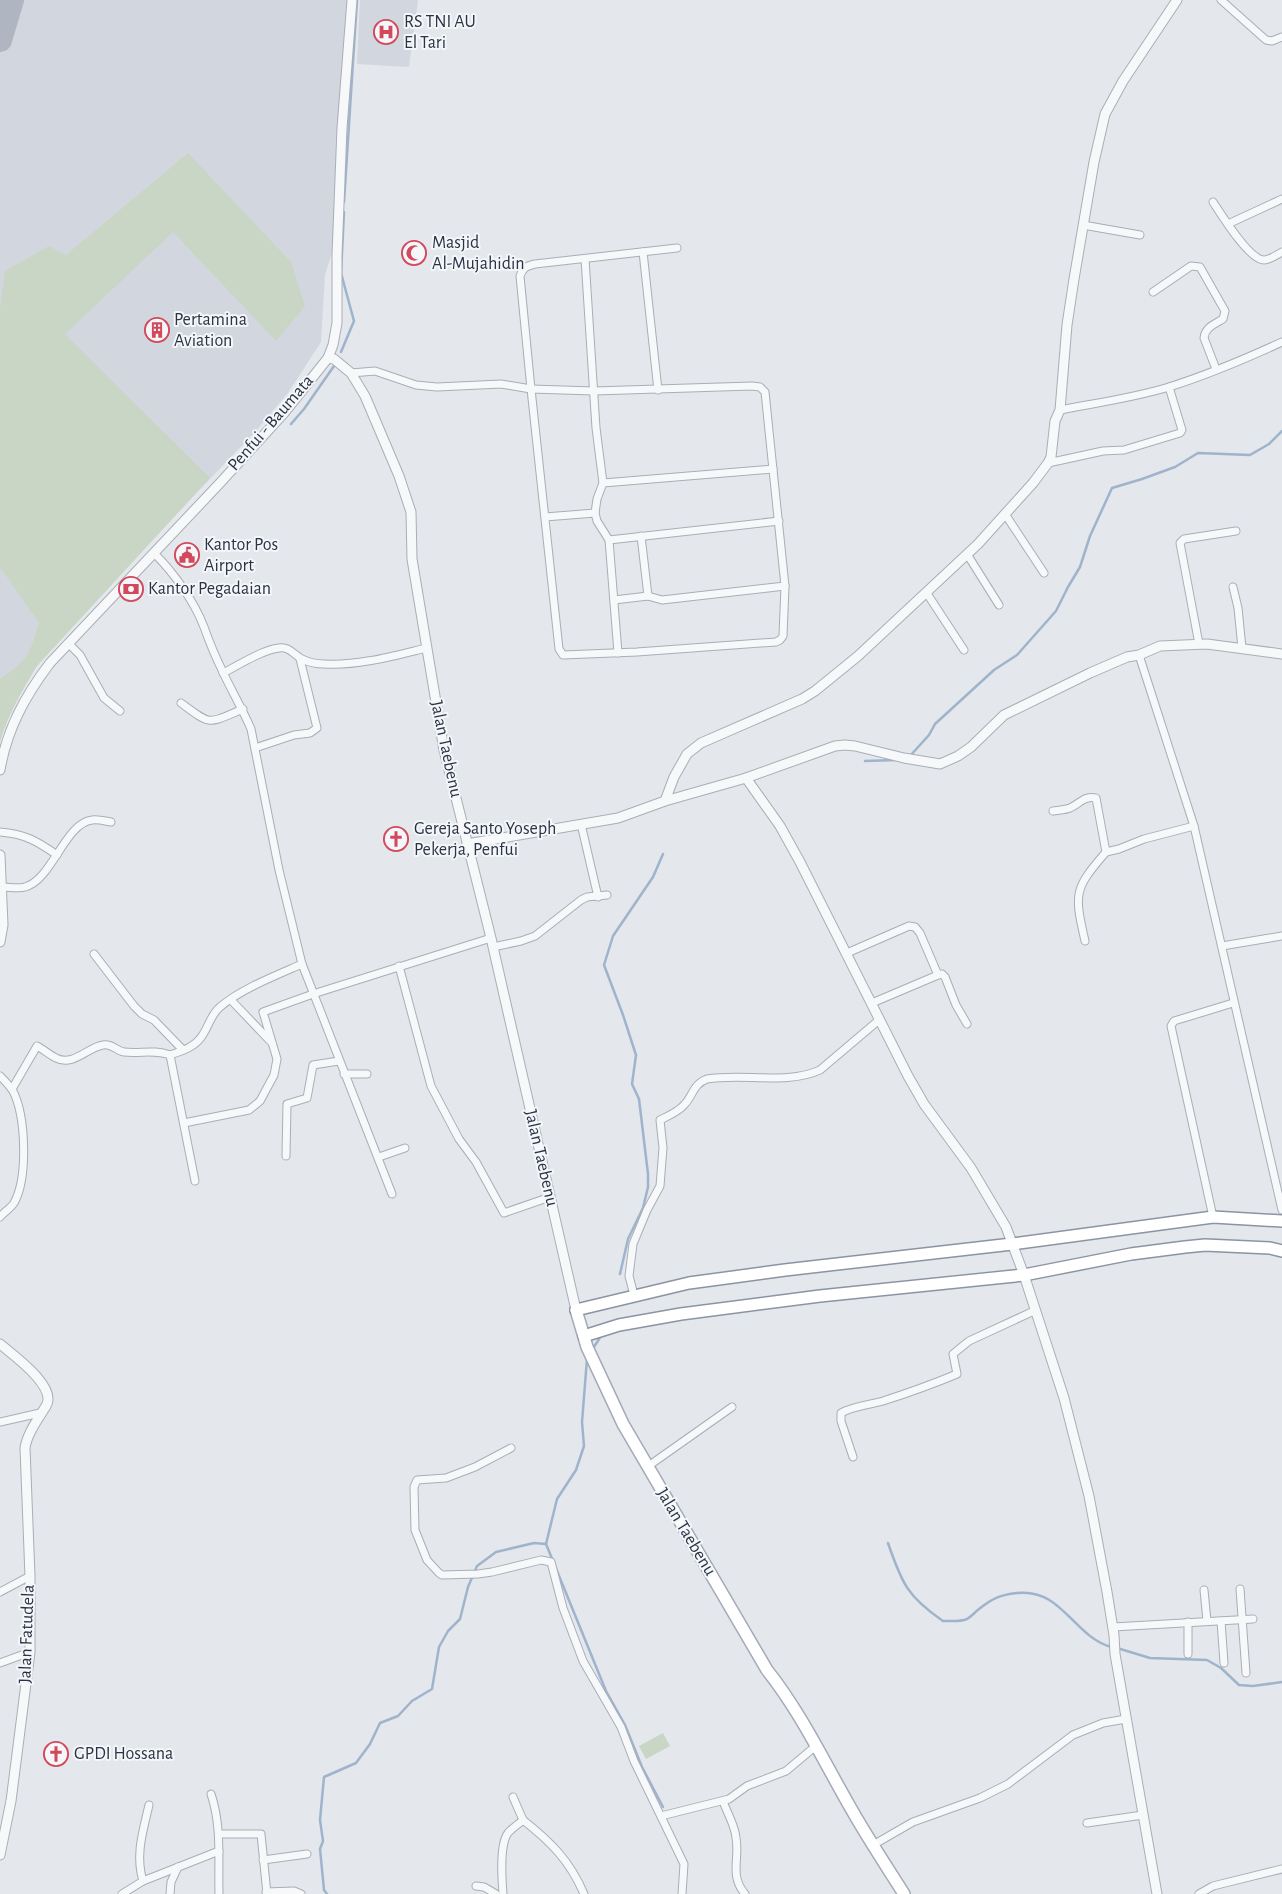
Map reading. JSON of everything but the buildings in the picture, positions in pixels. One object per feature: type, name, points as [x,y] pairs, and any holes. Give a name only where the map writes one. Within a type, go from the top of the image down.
[{"type":"main road","points":[[576,1310],[689,1283],[893,1257],[1012,1244],[1213,1217],[1282,1221]]},
{"type":"main road","points":[[586,1341],[619,1325],[681,1314],[820,1296],[1024,1275],[1131,1254],[1185,1247],[1205,1245],[1270,1248],[1282,1251]]},
{"type":"main road","name":"Jalan Taebenu","points":[[576,1310],[599,1373],[623,1424],[647,1467],[767,1670],[782,1688],[817,1745],[853,1812],[904,1894]]},
{"type":"street","name":"Penfui - Baumata","points":[[0,770],[4,750],[19,710],[36,681],[50,663],[333,360],[333,345],[337,323],[337,255],[342,128],[352,0]]},
{"type":"street","points":[[665,801],[674,777],[687,754],[701,743],[802,699],[815,691],[858,656],[966,554],[1033,483],[1048,463],[1060,410],[1067,325],[1083,225],[1105,114],[1128,72],[1177,0]]},
{"type":"street","points":[[1221,0],[1266,40],[1272,41],[1282,37]]},
{"type":"street","points":[[1228,224],[1282,199]]},
{"type":"street","points":[[1213,202],[1254,257],[1267,260],[1282,252]]},
{"type":"street","points":[[1083,225],[1140,236]]},
{"type":"street","points":[[351,373],[375,371],[416,385],[437,387],[501,384],[531,389],[594,391],[760,387],[765,392],[785,586],[783,636],[776,642],[562,655],[559,649],[531,389],[520,276],[527,266],[535,264],[678,248]]},
{"type":"street","points":[[643,252],[658,390]]},
{"type":"street","points":[[585,258],[596,428],[603,483],[597,499],[595,513],[597,521],[609,540],[618,653]]},
{"type":"street","points":[[1153,292],[1191,266],[1200,267],[1225,311],[1223,319],[1204,332],[1204,338],[1216,369]]},
{"type":"street","points":[[1060,410],[1169,387],[1239,362],[1282,342]]},
{"type":"street","name":"Jalan Taebenu","points":[[333,360],[351,373],[365,396],[408,500],[411,512],[412,559],[444,750],[492,943],[576,1310]]},
{"type":"street","points":[[1048,463],[1103,451],[1124,450],[1180,433],[1182,430],[1169,387]]},
{"type":"street","points":[[603,483],[773,469]]},
{"type":"street","points":[[545,518],[595,513]]},
{"type":"street","points":[[1005,514],[1044,573]]},
{"type":"street","points":[[609,540],[778,521]]},
{"type":"street","points":[[1199,644],[1180,543],[1184,540],[1236,531]]},
{"type":"street","points":[[641,536],[648,596]]},
{"type":"street","points":[[154,553],[164,563],[194,606],[204,626],[207,639],[243,709],[251,729],[270,828],[302,964],[312,994],[379,1157],[392,1194]]},
{"type":"street","points":[[966,554],[999,605]]},
{"type":"street","points":[[614,600],[648,596],[662,600],[785,586]]},
{"type":"street","points":[[1233,587],[1238,608],[1242,648]]},
{"type":"street","points":[[926,592],[964,650]]},
{"type":"street","points":[[68,643],[80,655],[104,698],[120,711]]},
{"type":"street","points":[[467,844],[618,818],[665,801],[746,778],[810,754],[845,745],[940,764],[970,747],[1004,715],[1090,673],[1127,657],[1139,655],[1160,646],[1199,644],[1282,654]]},
{"type":"street","points":[[223,672],[280,647],[287,648],[300,659],[324,664],[352,663],[426,648]]},
{"type":"street","points":[[1139,655],[1194,826],[1282,1210]]},
{"type":"street","points":[[255,748],[294,735],[310,733],[317,728],[300,659]]},
{"type":"street","points":[[181,702],[204,720],[209,721],[243,709]]},
{"type":"street","points":[[746,778],[784,834],[920,1097],[971,1168],[1006,1227],[1024,1275],[1064,1398],[1089,1496],[1157,1894]]},
{"type":"street","points":[[1053,811],[1071,808],[1084,799],[1096,798],[1106,852]]},
{"type":"street","points":[[2,886],[26,887],[40,877],[80,825],[90,820],[111,822]]},
{"type":"street","points":[[581,824],[598,897]]},
{"type":"street","points":[[1086,941],[1078,898],[1080,887],[1084,877],[1106,852],[1144,839],[1194,826]]},
{"type":"street","points":[[0,832],[14,833],[33,839],[57,855]]},
{"type":"street","points":[[0,856],[3,925],[0,942]]},
{"type":"street","points":[[184,1123],[249,1110],[255,1106],[268,1089],[277,1068],[277,1059],[263,1012],[399,966],[492,943],[521,941],[535,936],[574,904],[587,897],[607,896]]},
{"type":"street","points":[[847,954],[910,926],[915,927],[938,975]]},
{"type":"street","points":[[1222,946],[1282,936]]},
{"type":"street","points":[[94,954],[134,1006],[142,1014],[154,1020],[183,1050]]},
{"type":"street","points":[[12,1089],[37,1046],[57,1059],[65,1061],[108,1044],[124,1052],[158,1051],[170,1055],[183,1050],[196,1043],[202,1036],[216,1010],[263,982],[302,964]]},
{"type":"street","points":[[399,966],[431,1086],[459,1139],[476,1162],[504,1213],[550,1197]]},
{"type":"street","points":[[872,1003],[942,974],[967,1024]]},
{"type":"street","points":[[231,1000],[274,1045]]},
{"type":"street","points":[[1213,1217],[1172,1026],[1174,1021],[1183,1017],[1234,1003]]},
{"type":"street","points":[[634,1295],[629,1276],[632,1244],[660,1186],[663,1148],[660,1120],[683,1107],[695,1086],[707,1078],[809,1075],[820,1070],[879,1020]]},
{"type":"street","points":[[170,1055],[195,1181]]},
{"type":"street","points":[[286,1156],[287,1104],[306,1098],[313,1065],[339,1061]]},
{"type":"street","points":[[344,1074],[367,1074]]},
{"type":"street","points":[[0,1076],[12,1089],[22,1128],[20,1187],[13,1204],[0,1217]]},
{"type":"street","points":[[379,1157],[405,1148]]},
{"type":"street","points":[[853,1457],[841,1421],[841,1413],[848,1409],[927,1387],[957,1374],[953,1354],[963,1345],[1036,1310]]},
{"type":"street","name":"Jalan Fatudela","points":[[0,1344],[25,1364],[41,1381],[48,1399],[26,1441],[25,1448],[30,1576],[30,1652],[11,1801],[0,1855]]},
{"type":"street","points":[[647,1467],[732,1407]]},
{"type":"street","points":[[0,1422],[40,1413]]},
{"type":"street","points":[[511,1448],[475,1467],[446,1478],[417,1480],[415,1483],[415,1530],[428,1560],[434,1569],[442,1575],[478,1574],[541,1560],[550,1561],[563,1608],[583,1661],[626,1737],[634,1761],[684,1864],[682,1894]]},
{"type":"street","points":[[0,1592],[30,1576]]},
{"type":"street","points":[[1240,1589],[1246,1673]]},
{"type":"street","points":[[1204,1590],[1207,1621]]},
{"type":"street","points":[[1113,1631],[1188,1622],[1253,1619]]},
{"type":"street","points":[[1221,1621],[1224,1663]]},
{"type":"street","points":[[1188,1622],[1188,1654]]},
{"type":"street","points":[[0,1663],[30,1652]]},
{"type":"street","points":[[873,1845],[912,1822],[980,1798],[1008,1784],[1073,1735],[1103,1723],[1126,1719]]},
{"type":"street","points":[[661,1816],[723,1801],[747,1786],[786,1771],[817,1745]]},
{"type":"street","points":[[211,1794],[215,1806],[219,1834],[219,1894]]},
{"type":"street","points":[[514,1797],[524,1820],[555,1846],[578,1879],[584,1894]]},
{"type":"street","points":[[723,1801],[736,1833],[735,1873],[740,1887],[745,1894]]},
{"type":"street","points":[[143,1881],[139,1867],[140,1848],[149,1806]]},
{"type":"street","points":[[1087,1823],[1143,1815]]},
{"type":"street","points":[[503,1894],[502,1852],[505,1838],[509,1831],[524,1820]]},
{"type":"street","points":[[219,1834],[260,1834],[266,1893],[290,1891],[301,1894]]},
{"type":"street","points":[[122,1894],[143,1881],[220,1852]]},
{"type":"street","points":[[263,1860],[307,1854]]},
{"type":"street","points":[[170,1894],[171,1882],[178,1867]]},
{"type":"street","points":[[1199,1894],[1213,1886],[1282,1870]]},
{"type":"street","points":[[476,1886],[484,1887],[496,1894]]},
{"type":"shaded area","points":[[0,0],[347,0],[338,125],[334,246],[325,275],[321,342],[288,393],[255,432],[137,555],[37,664],[14,703],[0,740]]},
{"type":"shaded area","name":"RS TNI AU El Tari","points":[[360,0],[418,0],[409,67],[357,64]]},
{"type":"green space","points":[[188,153],[291,262],[305,306],[276,341],[173,232],[65,334],[210,478],[37,666],[11,712],[0,742],[0,679],[22,662],[30,650],[39,623],[0,567],[0,309],[5,271],[49,246],[66,255]]},
{"type":"green space","points":[[663,1733],[670,1746],[646,1759],[639,1746]]},
{"type":"waterway","points":[[344,202],[357,0]]},
{"type":"waterway","points":[[341,352],[354,321],[341,273],[344,212]]},
{"type":"waterway","points":[[291,424],[304,409],[334,366]]},
{"type":"waterway","points":[[910,756],[929,735],[935,724],[994,670],[1017,655],[1056,611],[1080,567],[1090,536],[1112,488],[1175,467],[1198,453],[1250,455],[1269,444],[1282,431]]},
{"type":"waterway","points":[[865,761],[896,760]]},
{"type":"waterway","points":[[620,1274],[628,1239],[643,1208],[648,1187],[648,1174],[639,1099],[632,1084],[636,1055],[604,965],[613,936],[653,877],[663,854]]},
{"type":"waterway","points":[[592,1350],[601,1336]]},
{"type":"waterway","points":[[546,1544],[557,1499],[576,1470],[584,1446],[582,1422],[587,1359]]},
{"type":"waterway","points":[[327,1894],[324,1890],[320,1849],[323,1841],[320,1820],[324,1777],[356,1763],[370,1744],[380,1723],[398,1716],[412,1701],[432,1689],[439,1647],[448,1631],[460,1619],[468,1587],[477,1566],[496,1552],[534,1543],[546,1544],[553,1561]]},
{"type":"waterway","points":[[888,1543],[902,1579],[914,1597],[943,1621],[967,1619],[988,1602],[1001,1596],[1032,1593],[1056,1605],[1087,1633],[1111,1647]]},
{"type":"waterway","points":[[555,1566],[606,1691],[625,1725],[642,1767],[663,1807]]},
{"type":"waterway","points":[[1117,1648],[1150,1658],[1207,1660],[1221,1668],[1239,1685],[1253,1686],[1282,1682]]},
{"type":"taxiway","points":[[0,40],[12,0]]},
{"type":"place","name":"RS TNI AU El Tari","points":[[386,32]]},
{"type":"place","name":"Masjid Al-Mujahidin","points":[[414,253]]},
{"type":"place","name":"Pertamina Aviation","points":[[157,330]]},
{"type":"place","name":"Kantor Pos Airport","points":[[187,555]]},
{"type":"place","name":"Kantor Pegadaian","points":[[131,589]]},
{"type":"place","name":"Gereja Santo Yoseph Pekerja, Penfui","points":[[396,839]]},
{"type":"place","name":"GPDI Hossana","points":[[56,1754]]}]
